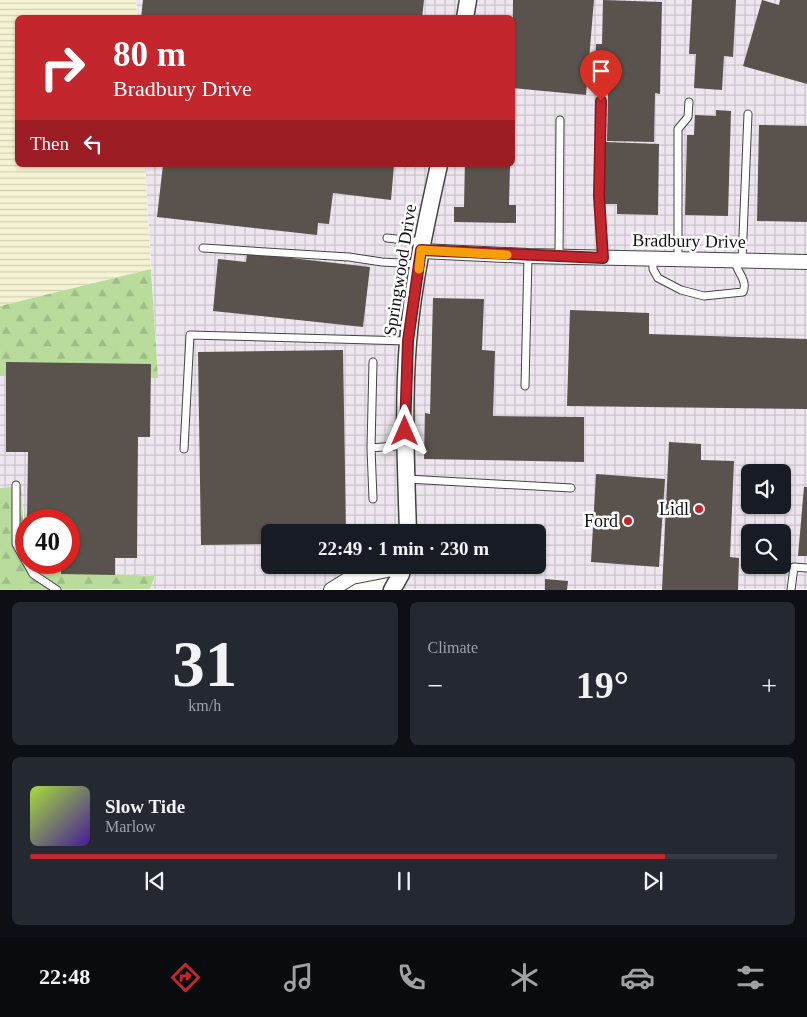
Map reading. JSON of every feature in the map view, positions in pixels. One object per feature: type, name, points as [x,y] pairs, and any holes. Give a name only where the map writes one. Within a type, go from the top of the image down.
[{"type":"street","points":[[466,15],[468,0]]},
{"type":"street","name":"Springwood Drive","points":[[408,524],[404,416],[408,341],[421,252],[439,167]]},
{"type":"street","name":"Bradbury Drive","points":[[421,252],[807,262]]},
{"type":"street","points":[[331,590],[352,577],[403,574]]},
{"type":"street","points":[[392,590],[403,574]]},
{"type":"lane","points":[[601,101],[599,196],[603,258]]},
{"type":"lane","points":[[678,260],[678,129],[688,117],[688,102]]},
{"type":"lane","points":[[653,259],[653,268],[658,278],[681,290],[704,296],[743,292],[745,286],[743,278],[736,270],[739,261],[748,114]]},
{"type":"lane","points":[[560,120],[560,257]]},
{"type":"lane","points":[[387,238],[421,252]]},
{"type":"lane","points":[[202,248],[349,257],[382,262],[421,252]]},
{"type":"lane","points":[[525,386],[528,256]]},
{"type":"lane","points":[[184,449],[190,335],[408,341]]},
{"type":"lane","points":[[373,362],[370,448],[373,499]]},
{"type":"lane","points":[[370,448],[406,445]]},
{"type":"lane","points":[[406,479],[572,488]]},
{"type":"lane","points":[[16,485],[16,544],[33,574],[57,590]]},
{"type":"lane","points":[[791,590],[794,567],[807,568]]},
{"type":"shaded area","points":[[0,0],[136,0],[137,15],[15,15],[15,167],[145,167],[151,269],[0,306]]},
{"type":"shaded area","points":[[136,0],[807,0],[807,589],[398,589],[402,574],[546,574],[546,524],[261,524],[261,574],[382,574],[331,589],[150,589],[155,576],[80,572],[80,509],[23,509],[21,487],[0,488],[0,376],[158,378],[145,167],[515,167],[515,15],[137,15]]},
{"type":"green space","points":[[151,269],[158,378],[0,376],[0,306]]},
{"type":"green space","points":[[21,486],[23,509],[15,509],[15,574],[80,574],[80,572],[155,576],[150,589],[0,590],[0,488]]},
{"type":"building","points":[[143,0],[424,0],[422,15],[141,15]]},
{"type":"building","points":[[513,0],[594,0],[586,95],[515,88],[515,15],[513,15]]},
{"type":"building","points":[[603,0],[662,2],[660,94],[655,93],[654,142],[607,141],[608,92],[595,92],[596,44],[602,44]]},
{"type":"building","points":[[692,0],[736,0],[733,57],[724,56],[722,90],[694,88],[696,54],[689,54]]},
{"type":"building","points":[[762,0],[779,5],[780,0],[807,0],[807,84],[743,66]]},
{"type":"building","points":[[716,110],[731,111],[728,216],[685,215],[687,135],[694,135],[695,115],[716,116]]},
{"type":"building","points":[[759,125],[807,126],[807,222],[757,221]]},
{"type":"building","points":[[605,142],[659,144],[658,215],[617,214],[617,204],[604,204]]},
{"type":"building","points":[[163,167],[394,167],[391,200],[333,193],[329,224],[318,223],[317,235],[157,217]]},
{"type":"building","points":[[465,167],[510,167],[509,205],[516,205],[516,223],[454,222],[454,207],[464,207]]},
{"type":"building","points":[[247,253],[370,267],[363,327],[213,311],[218,259],[246,262]]},
{"type":"building","points":[[433,298],[484,299],[482,350],[495,351],[493,416],[584,417],[584,462],[424,459],[425,413],[430,414]]},
{"type":"building","points":[[570,310],[649,313],[649,334],[807,339],[807,409],[567,406]]},
{"type":"building","points":[[343,350],[346,524],[261,524],[261,544],[201,545],[198,352]]},
{"type":"building","points":[[6,362],[151,364],[150,437],[138,437],[137,558],[115,558],[115,575],[61,574],[80,574],[80,509],[27,509],[28,452],[6,452]]},
{"type":"building","name":"Lidl","points":[[669,442],[701,444],[701,460],[734,461],[730,557],[739,558],[738,590],[662,590]]},
{"type":"building","name":"Ford","points":[[596,474],[665,479],[659,567],[591,562]]},
{"type":"building","points":[[804,487],[807,487],[807,556],[798,556]]},
{"type":"building","points":[[545,579],[568,581],[567,590],[545,590]]},
{"type":"slow traffic","points":[[419,269],[421,250],[507,255]]},
{"type":"place","name":"Lidl","points":[[699,509]]},
{"type":"place","name":"Ford","points":[[628,521]]},
{"type":"route","points":[[405,431],[408,341],[421,250],[603,258],[599,196],[601,101]]}]
